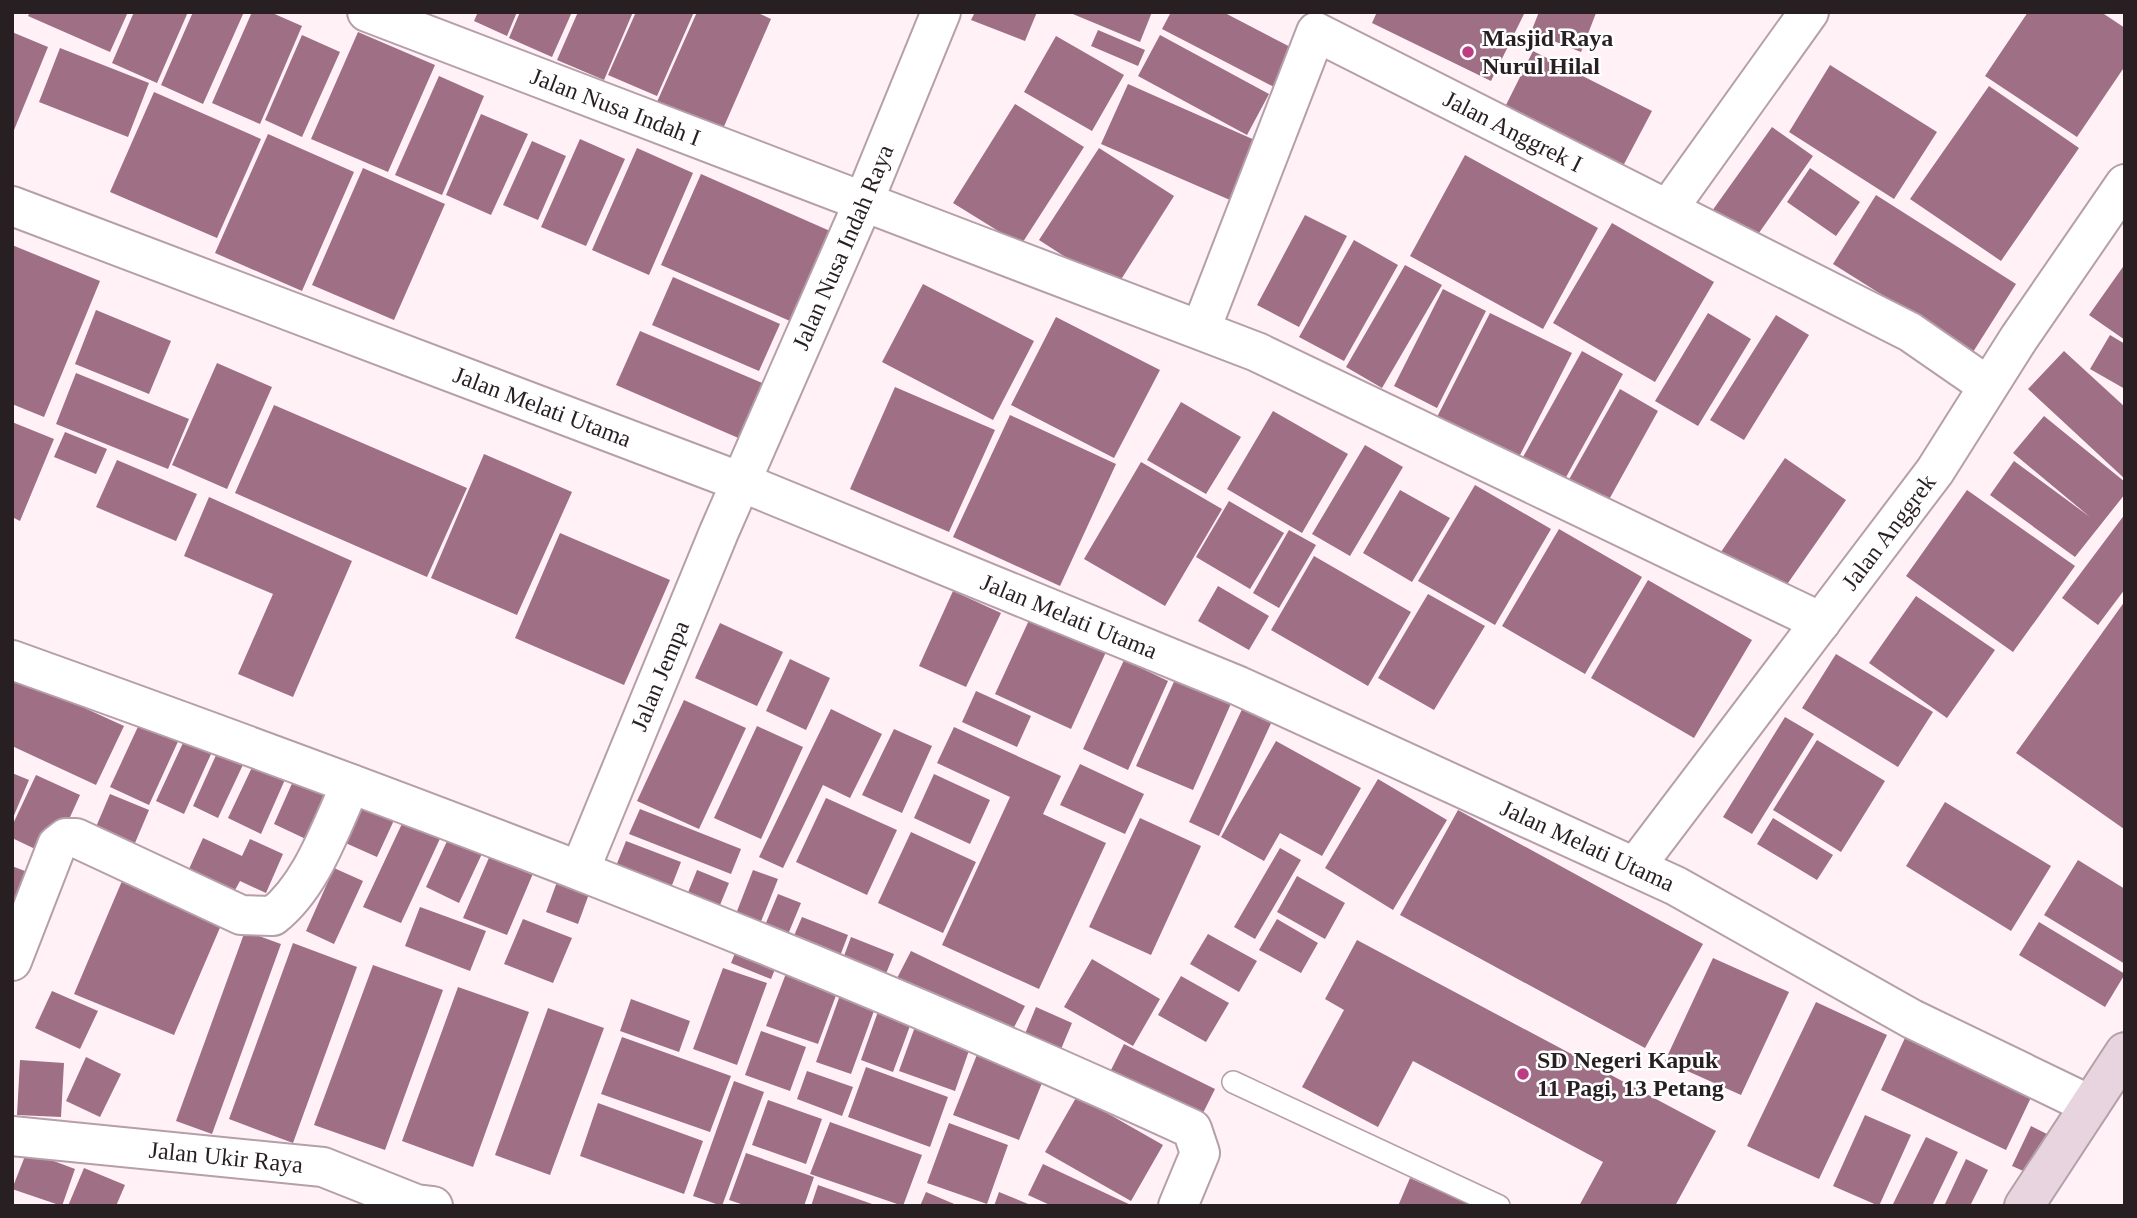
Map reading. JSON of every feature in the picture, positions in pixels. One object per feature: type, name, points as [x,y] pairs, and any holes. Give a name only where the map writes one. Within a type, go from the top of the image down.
[{"type":"main road","points":[[2024,1206],[2125,1052]]},
{"type":"street","name":"Jalan Nusa Indah I","points":[[367,12],[863,203]]},
{"type":"street","name":"Jalan Nusa Indah Raya","points":[[741,482],[863,203],[941,12]]},
{"type":"street","points":[[1668,209],[1809,12]]},
{"type":"street","name":"Jalan Anggrek I","points":[[1200,328],[1320,22],[1668,209],[1910,332],[1988,386]]},
{"type":"street","name":"Jalan Anggrek","points":[[1635,867],[1935,471],[1988,386],[2125,184]]},
{"type":"street","points":[[863,203],[1200,328],[1257,352],[1821,622]]},
{"type":"street","name":"Jalan Melati Utama","points":[[12,206],[741,482],[1239,686],[1676,886],[1912,1019],[2090,1105]]},
{"type":"street","name":"Jalan Jempa","points":[[580,870],[741,482]]},
{"type":"street","points":[[12,660],[580,870],[1031,1055],[1192,1129],[1200,1153],[1178,1206]]},
{"type":"street","points":[[12,961],[57,845],[66,838],[76,838],[242,915],[273,916],[290,902],[314,863],[351,784]]},
{"type":"street","name":"Jalan Ukir Raya","points":[[12,1136],[323,1167],[416,1203],[433,1206]]},
{"type":"lane","points":[[1233,1082],[1499,1206]]},
{"type":"building","points":[[30,12],[128,12],[110,52],[28,16]]},
{"type":"building","points":[[134,12],[188,12],[157,83],[112,63]]},
{"type":"building","points":[[193,12],[244,12],[203,104],[161,85]]},
{"type":"building","points":[[252,12],[270,12],[302,26],[260,124],[212,103]]},
{"type":"building","points":[[478,12],[517,12],[507,36],[474,21]]},
{"type":"building","points":[[520,12],[572,12],[552,57],[509,38]]},
{"type":"building","points":[[578,12],[633,12],[604,80],[557,60]]},
{"type":"building","points":[[636,12],[694,12],[657,96],[608,75]]},
{"type":"building","points":[[697,12],[756,12],[771,19],[722,131],[657,102]]},
{"type":"building","points":[[975,12],[1037,12],[1025,41],[971,20]]},
{"type":"building","points":[[1068,12],[1152,12],[1140,42]]},
{"type":"building","points":[[1171,12],[1223,12],[1298,51],[1278,89],[1162,29]]},
{"type":"building","name":"Masjid Raya Nurul Hilal","points":[[1377,12],[1525,12],[1491,81],[1372,23]]},
{"type":"building","points":[[1539,12],[1596,13],[1581,52],[1531,32]]},
{"type":"building","points":[[2028,12],[2101,12],[2125,28],[2125,66],[2077,137],[1985,76]]},
{"type":"building","points":[[1098,30],[1145,50],[1138,66],[1091,46]]},
{"type":"building","points":[[12,32],[48,47],[12,135]]},
{"type":"building","points":[[358,32],[435,65],[388,172],[311,139]]},
{"type":"building","points":[[302,35],[340,52],[302,137],[265,120]]},
{"type":"building","points":[[1160,35],[1269,94],[1247,135],[1138,76]]},
{"type":"building","points":[[1056,36],[1124,75],[1092,131],[1024,92]]},
{"type":"building","points":[[60,48],[149,83],[128,137],[39,102]]},
{"type":"building","points":[[1533,51],[1652,111],[1623,166],[1505,107]]},
{"type":"building","points":[[1830,65],[1937,132],[1894,199],[1789,132]]},
{"type":"building","points":[[439,76],[484,96],[442,195],[395,175]]},
{"type":"building","points":[[1128,84],[1257,141],[1230,200],[1101,144]]},
{"type":"building","points":[[1989,86],[2079,148],[2001,261],[1910,199]]},
{"type":"building","points":[[154,92],[261,139],[217,238],[110,192]]},
{"type":"building","points":[[1015,104],[1084,147],[1021,245],[953,203]]},
{"type":"building","points":[[481,114],[528,134],[491,215],[446,195]]},
{"type":"building","points":[[1772,127],[1813,156],[1754,240],[1712,211]]},
{"type":"building","points":[[268,134],[354,172],[302,291],[215,253]]},
{"type":"building","points":[[580,139],[625,159],[586,246],[541,227]]},
{"type":"building","points":[[532,141],[566,156],[538,220],[503,205]]},
{"type":"building","points":[[637,148],[693,173],[649,275],[592,250]]},
{"type":"building","points":[[1099,148],[1174,196],[1115,289],[1039,240]]},
{"type":"building","points":[[1465,155],[1598,228],[1543,329],[1410,256]]},
{"type":"building","points":[[363,168],[445,204],[394,320],[312,285]]},
{"type":"building","points":[[1810,168],[1860,202],[1836,236],[1787,202]]},
{"type":"building","points":[[701,174],[830,231],[790,321],[661,265]]},
{"type":"building","points":[[1876,195],[2016,284],[1973,352],[1833,264]]},
{"type":"building","points":[[1305,215],[1347,236],[1299,327],[1257,305]]},
{"type":"building","points":[[1612,223],[1714,282],[1655,382],[1553,323]]},
{"type":"building","points":[[1354,240],[1398,265],[1344,361],[1299,337]]},
{"type":"building","points":[[12,245],[100,281],[44,417],[12,404]]},
{"type":"building","points":[[2125,264],[2125,340],[2089,315]]},
{"type":"building","points":[[1405,265],[1442,285],[1382,388],[1346,367]]},
{"type":"building","points":[[673,277],[780,324],[759,371],[652,325]]},
{"type":"building","points":[[923,284],[1034,341],[993,420],[882,362]]},
{"type":"building","points":[[1443,289],[1486,311],[1437,408],[1394,386]]},
{"type":"building","points":[[96,310],[171,341],[149,394],[75,364]]},
{"type":"building","points":[[1490,313],[1572,353],[1519,457],[1437,417]]},
{"type":"building","points":[[1708,313],[1751,339],[1698,426],[1655,401]]},
{"type":"building","points":[[1776,315],[1809,335],[1744,440],[1710,420]]},
{"type":"building","points":[[1056,317],[1160,370],[1114,458],[1011,405]]},
{"type":"building","points":[[640,331],[767,385],[743,440],[616,385]]},
{"type":"building","points":[[2110,335],[2125,344],[2125,389],[2090,369]]},
{"type":"building","points":[[1582,351],[1623,374],[1565,479],[1523,457]]},
{"type":"building","points":[[2064,351],[2125,407],[2125,479],[2028,389]]},
{"type":"building","points":[[217,363],[272,387],[227,489],[172,465]]},
{"type":"building","points":[[76,373],[189,419],[168,469],[56,424]]},
{"type":"building","points":[[895,387],[995,430],[949,532],[850,489]]},
{"type":"building","points":[[1620,389],[1658,411],[1606,505],[1567,483]]},
{"type":"building","points":[[1181,402],[1241,437],[1206,494],[1147,460]]},
{"type":"building","points":[[274,405],[467,488],[427,577],[235,493]]},
{"type":"building","points":[[1273,411],[1348,454],[1302,533],[1227,489]]},
{"type":"building","points":[[1010,415],[1116,464],[1060,586],[953,537]]},
{"type":"building","points":[[2044,416],[2125,482],[2125,494],[2075,557],[1990,495],[2014,461],[2090,517],[2013,453]]},
{"type":"building","points":[[12,422],[54,439],[20,521],[12,517]]},
{"type":"building","points":[[65,432],[107,449],[96,474],[54,457]]},
{"type":"building","points":[[1365,445],[1403,467],[1350,556],[1312,534]]},
{"type":"building","points":[[484,454],[572,492],[517,615],[431,578]]},
{"type":"building","points":[[1785,458],[1846,500],[1781,593],[1721,552]]},
{"type":"building","points":[[117,460],[197,494],[176,541],[96,507]]},
{"type":"building","points":[[1141,462],[1222,509],[1165,606],[1084,559]]},
{"type":"building","points":[[1475,485],[1551,529],[1495,625],[1418,581]]},
{"type":"building","points":[[1400,490],[1450,518],[1412,582],[1363,553]]},
{"type":"building","points":[[1967,490],[2075,566],[2013,652],[1906,576]]},
{"type":"building","points":[[209,497],[352,561],[293,697],[238,674],[273,594],[184,556]]},
{"type":"building","points":[[1229,501],[1284,533],[1250,589],[1196,557]]},
{"type":"building","points":[[2125,514],[2125,589],[2098,625],[2062,598]]},
{"type":"building","points":[[1559,529],[1642,577],[1585,674],[1502,626]]},
{"type":"building","points":[[1289,530],[1316,545],[1279,608],[1253,593]]},
{"type":"building","points":[[560,533],[670,580],[624,685],[515,638]]},
{"type":"building","points":[[1314,556],[1411,612],[1368,686],[1271,630]]},
{"type":"building","points":[[1648,580],[1752,640],[1694,738],[1591,678]]},
{"type":"building","points":[[1218,586],[1269,616],[1249,650],[1198,621]]},
{"type":"building","points":[[953,591],[1001,613],[966,687],[919,666]]},
{"type":"building","points":[[1428,594],[1485,626],[1434,710],[1378,678]]},
{"type":"building","points":[[1916,596],[1995,650],[1947,718],[1869,663]]},
{"type":"building","points":[[2125,601],[2125,827],[2124,829],[2016,753]]},
{"type":"building","points":[[1030,618],[1106,652],[1071,729],[995,694]]},
{"type":"building","points":[[720,623],[783,652],[757,706],[695,678]]},
{"type":"building","points":[[1836,654],[1933,712],[1898,767],[1802,708]]},
{"type":"building","points":[[790,659],[830,678],[806,730],[766,711]]},
{"type":"building","points":[[1124,660],[1168,681],[1128,770],[1083,749]]},
{"type":"building","points":[[12,675],[124,726],[96,785],[12,746]]},
{"type":"building","points":[[1177,675],[1233,699],[1193,790],[1136,766]]},
{"type":"building","points":[[976,691],[1031,716],[1017,747],[962,722]]},
{"type":"building","points":[[684,700],[746,728],[699,829],[637,801]]},
{"type":"building","points":[[1245,703],[1274,717],[1219,836],[1189,822]]},
{"type":"building","points":[[831,709],[882,734],[850,798],[823,785],[783,868],[759,857]]},
{"type":"building","points":[[1785,717],[1814,734],[1752,834],[1723,817]]},
{"type":"building","points":[[142,718],[181,735],[149,805],[110,787]]},
{"type":"building","points":[[757,726],[803,747],[761,839],[714,818]]},
{"type":"building","points":[[954,727],[1061,776],[1043,814],[1106,843],[1039,989],[942,945],[1010,797],[937,763]]},
{"type":"building","points":[[894,729],[932,746],[902,813],[862,795]]},
{"type":"building","points":[[189,730],[216,743],[184,814],[156,801]]},
{"type":"building","points":[[1817,740],[1885,781],[1841,852],[1773,810]]},
{"type":"building","points":[[1276,741],[1361,788],[1322,856],[1280,833],[1264,861],[1221,837]]},
{"type":"building","points":[[222,742],[248,754],[218,818],[193,806]]},
{"type":"building","points":[[255,761],[287,775],[261,834],[228,818]]},
{"type":"building","points":[[1080,764],[1144,794],[1125,834],[1060,805]]},
{"type":"building","points":[[298,770],[334,786],[310,841],[274,824]]},
{"type":"building","points":[[12,773],[29,780],[12,820]]},
{"type":"building","points":[[934,774],[990,800],[970,844],[914,818]]},
{"type":"building","points":[[36,775],[80,795],[52,857],[12,838],[12,826]]},
{"type":"building","points":[[1378,779],[1447,820],[1393,910],[1325,868]]},
{"type":"building","points":[[110,794],[149,810],[132,850],[93,834]]},
{"type":"building","points":[[826,798],[897,830],[867,895],[796,862]]},
{"type":"building","points":[[358,801],[395,818],[377,857],[341,841]]},
{"type":"building","points":[[1945,802],[2051,866],[2011,931],[1906,866]]},
{"type":"building","points":[[640,809],[741,849],[731,874],[629,834]]},
{"type":"building","points":[[1458,810],[1703,944],[1645,1048],[1400,915]]},
{"type":"building","points":[[407,813],[444,830],[401,923],[363,907]]},
{"type":"building","points":[[1140,818],[1201,846],[1151,955],[1089,927]]},
{"type":"building","points":[[1773,818],[1833,855],[1817,880],[1757,844]]},
{"type":"building","points":[[453,828],[487,843],[459,903],[426,887]]},
{"type":"building","points":[[911,832],[976,862],[943,933],[878,903]]},
{"type":"building","points":[[203,838],[242,856],[250,839],[283,854],[266,893],[240,881],[235,890],[189,869]]},
{"type":"building","points":[[626,841],[681,862],[667,898],[612,876]]},
{"type":"building","points":[[494,846],[537,864],[507,935],[463,918]]},
{"type":"building","points":[[1280,848],[1301,860],[1255,939],[1234,927]]},
{"type":"building","points":[[2078,860],[2125,889],[2125,964],[2044,915]]},
{"type":"building","points":[[12,866],[40,877],[12,926]]},
{"type":"building","points":[[334,868],[363,881],[334,944],[306,931]]},
{"type":"building","points":[[697,870],[729,883],[713,922],[681,910]]},
{"type":"building","points":[[753,870],[778,879],[756,934],[732,924]]},
{"type":"building","points":[[561,871],[593,883],[578,924],[546,912]]},
{"type":"building","points":[[1297,876],[1345,903],[1325,939],[1277,912]]},
{"type":"building","points":[[122,881],[222,923],[174,1035],[74,994]]},
{"type":"building","points":[[778,894],[801,903],[784,944],[761,935]]},
{"type":"building","points":[[420,907],[486,931],[470,971],[405,946]]},
{"type":"building","points":[[802,917],[848,935],[837,964],[790,945]]},
{"type":"building","points":[[523,919],[572,938],[553,983],[504,964]]},
{"type":"building","points":[[1277,919],[1318,943],[1301,973],[1259,950]]},
{"type":"building","points":[[2039,922],[2125,974],[2105,1007],[2019,955]]},
{"type":"building","points":[[245,931],[281,944],[212,1134],[176,1121]]},
{"type":"building","points":[[1208,934],[1257,961],[1239,992],[1190,964]]},
{"type":"building","points":[[851,937],[894,954],[883,981],[841,964]]},
{"type":"building","name":"SD Negeri Kapuk 11 Pagi, 13 Petang","points":[[1357,940],[1716,1131],[1675,1206],[1579,1206],[1603,1162],[1413,1061],[1378,1127],[1302,1087],[1344,1010],[1325,999]]},
{"type":"building","points":[[740,941],[780,957],[771,979],[731,963]]},
{"type":"building","points":[[293,943],[357,967],[293,1143],[229,1119]]},
{"type":"building","points":[[911,951],[1025,1006],[1008,1039],[894,984]]},
{"type":"building","points":[[1713,958],[1789,992],[1741,1095],[1665,1061]]},
{"type":"building","points":[[1092,959],[1160,999],[1133,1046],[1064,1007]]},
{"type":"building","points":[[790,963],[841,982],[818,1044],[766,1026]]},
{"type":"building","points":[[373,965],[443,990],[385,1150],[314,1125]]},
{"type":"building","points":[[723,968],[767,983],[737,1065],[693,1049]]},
{"type":"building","points":[[1181,976],[1229,1003],[1206,1042],[1158,1015]]},
{"type":"building","points":[[844,984],[879,997],[851,1074],[816,1062]]},
{"type":"building","points":[[458,987],[529,1012],[473,1167],[402,1141]]},
{"type":"building","points":[[52,991],[98,1011],[80,1049],[35,1028]]},
{"type":"building","points":[[631,999],[690,1021],[679,1052],[620,1031]]},
{"type":"building","points":[[1816,1002],[1887,1035],[1819,1179],[1747,1146]]},
{"type":"building","points":[[881,1003],[914,1015],[893,1072],[861,1060]]},
{"type":"building","points":[[1036,1007],[1072,1023],[1056,1061],[1020,1046]]},
{"type":"building","points":[[548,1008],[604,1028],[550,1175],[495,1155]]},
{"type":"building","points":[[920,1013],[975,1033],[955,1091],[899,1071]]},
{"type":"building","points":[[1910,1027],[2036,1087],[2006,1150],[1881,1090]]},
{"type":"building","points":[[761,1031],[806,1047],[790,1091],[745,1075]]},
{"type":"building","points":[[622,1037],[731,1076],[710,1132],[601,1094]]},
{"type":"building","points":[[1124,1044],[1215,1089],[1197,1125],[1106,1080]]},
{"type":"building","points":[[980,1047],[1046,1073],[1019,1140],[953,1115]]},
{"type":"building","points":[[86,1057],[121,1074],[100,1117],[66,1101]]},
{"type":"building","points":[[20,1060],[64,1063],[61,1117],[17,1115]]},
{"type":"building","points":[[866,1067],[948,1097],[930,1147],[848,1117]]},
{"type":"building","points":[[807,1071],[853,1087],[842,1116],[797,1099]]},
{"type":"building","points":[[734,1081],[764,1092],[722,1206],[693,1196]]},
{"type":"building","points":[[1077,1096],[1163,1145],[1131,1201],[1045,1152]]},
{"type":"building","points":[[768,1100],[822,1119],[806,1164],[752,1145]]},
{"type":"building","points":[[598,1103],[703,1141],[684,1194],[580,1156]]},
{"type":"building","points":[[1865,1115],[1911,1135],[1879,1206],[1833,1186]]},
{"type":"building","points":[[830,1122],[922,1155],[903,1206],[810,1174]]},
{"type":"building","points":[[949,1123],[1008,1145],[987,1204],[927,1183]]},
{"type":"building","points":[[2031,1126],[2047,1134],[2028,1173],[2012,1166]]},
{"type":"building","points":[[1926,1137],[1958,1152],[1932,1206],[1892,1206]]},
{"type":"building","points":[[27,1151],[75,1169],[62,1206],[12,1189]]},
{"type":"building","points":[[746,1153],[814,1177],[804,1206],[747,1206],[729,1200]]},
{"type":"building","points":[[1966,1159],[1988,1170],[1970,1206],[1944,1206]]},
{"type":"building","points":[[1043,1164],[1133,1206],[1052,1206],[1028,1195]]},
{"type":"building","points":[[84,1168],[125,1185],[116,1206],[68,1206]]},
{"type":"building","points":[[1410,1178],[1473,1206],[1398,1206]]},
{"type":"building","points":[[818,1185],[875,1205],[875,1206],[811,1206]]},
{"type":"building","points":[[926,1192],[959,1206],[920,1206]]},
{"type":"building","points":[[999,1192],[1033,1206],[994,1206]]},
{"type":"place","name":"Masjid Raya Nurul Hilal","points":[[1468,52]]},
{"type":"place","name":"SD Negeri Kapuk 11 Pagi, 13 Petang","points":[[1523,1074]]}]
